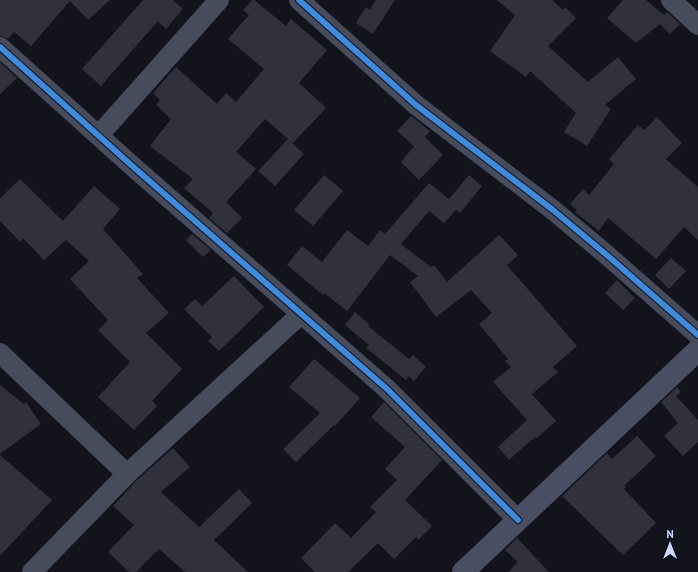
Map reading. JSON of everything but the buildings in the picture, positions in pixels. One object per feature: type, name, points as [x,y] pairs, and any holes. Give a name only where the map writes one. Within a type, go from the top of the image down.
[{"type":"street","points":[[99,135],[219,0]]},
{"type":"street","points":[[299,0],[416,105],[565,220],[698,335]]},
{"type":"street","points":[[671,0],[698,24]]},
{"type":"street","points":[[0,47],[387,389],[518,520]]},
{"type":"street","points":[[32,572],[127,474],[302,314]]},
{"type":"street","points":[[463,572],[698,350]]},
{"type":"street","points":[[0,352],[127,474]]},
{"type":"cycle path","points":[[299,0],[416,105],[553,210],[698,335]]},
{"type":"cycle path","points":[[0,47],[130,164],[387,389],[518,520]]}]
